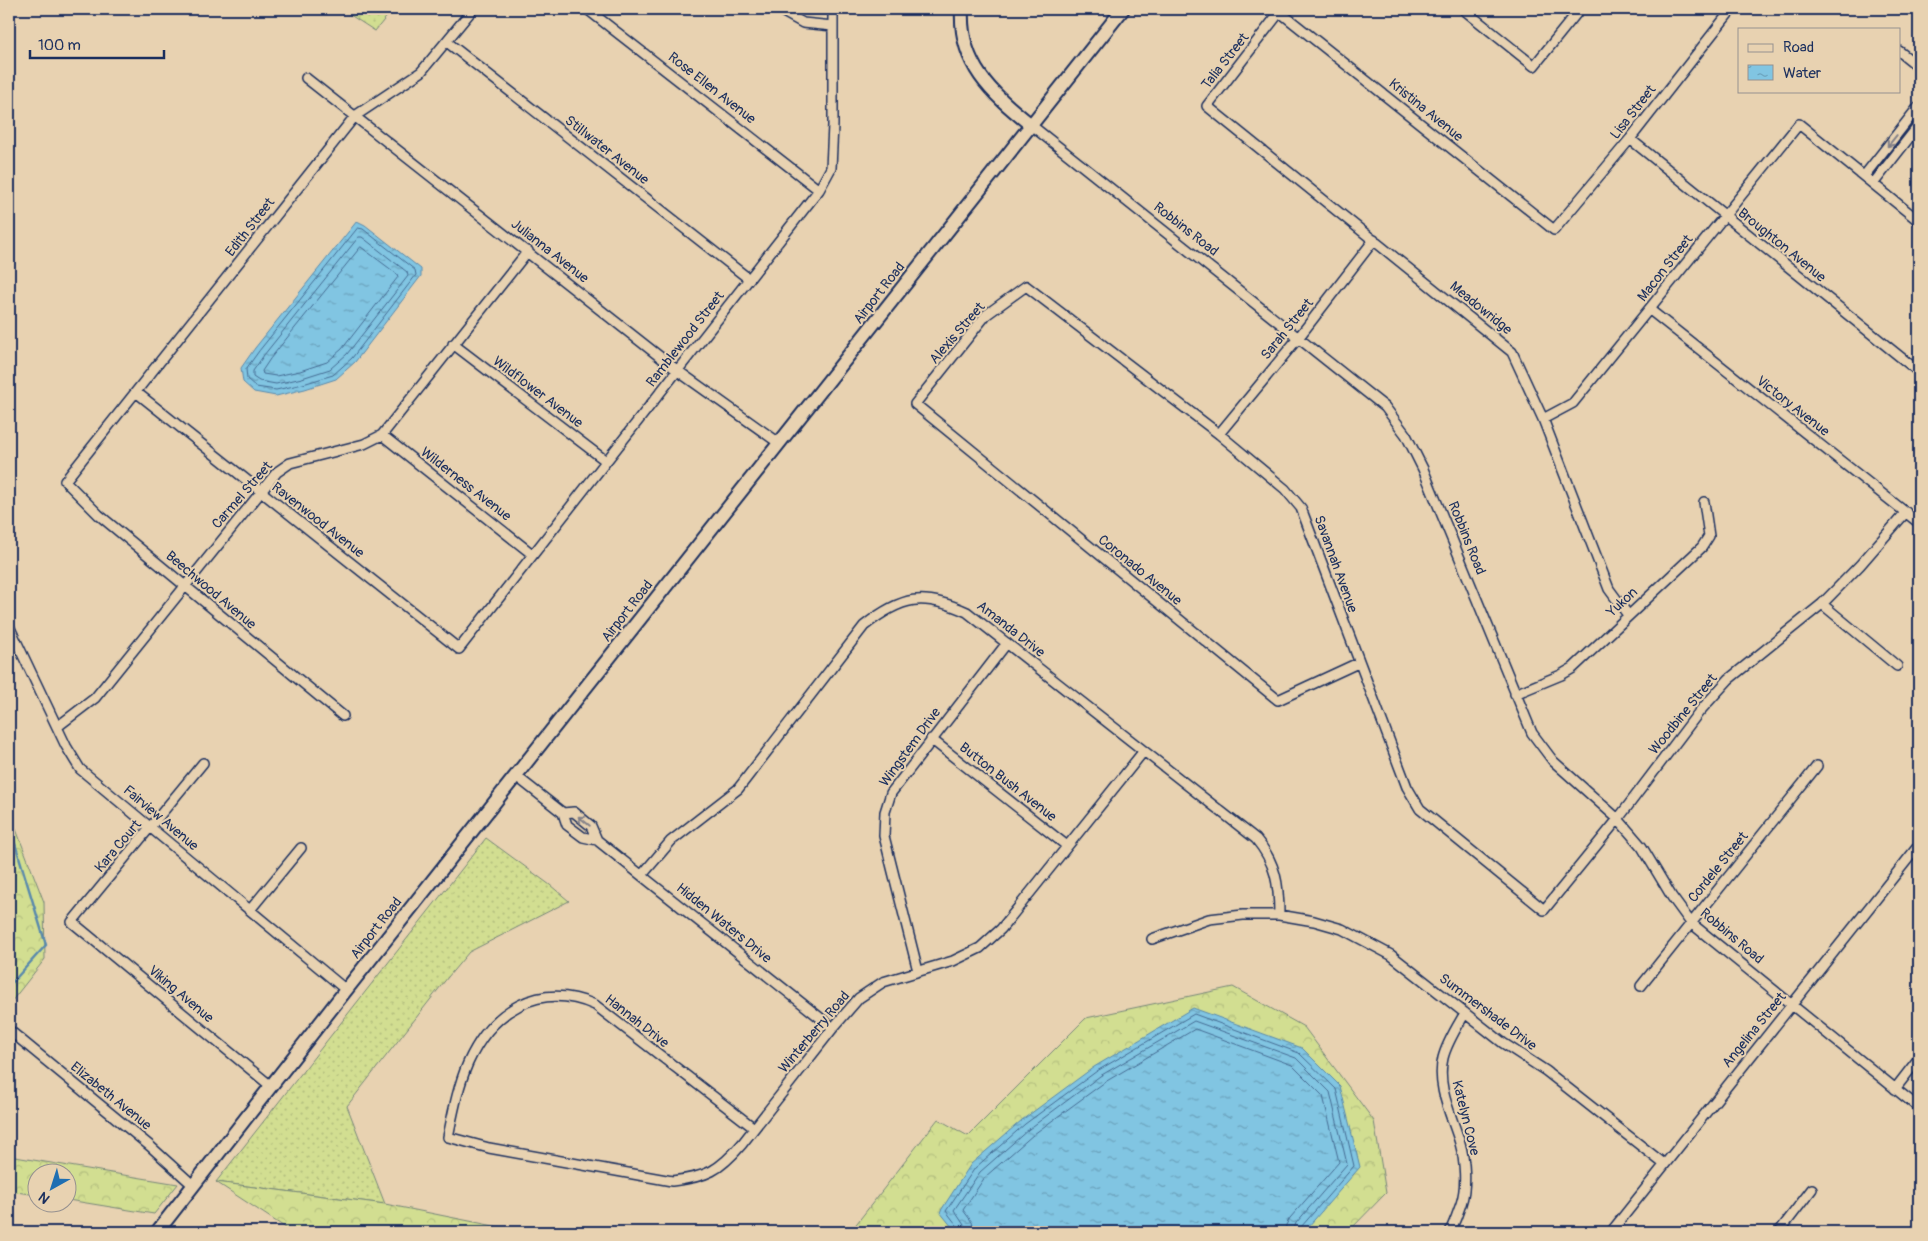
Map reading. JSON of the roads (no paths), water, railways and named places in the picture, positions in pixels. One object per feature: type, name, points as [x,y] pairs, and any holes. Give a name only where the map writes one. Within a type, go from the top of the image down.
[{"type":"main road","name":"Robbins Road","points":[[962,9],[961,26],[967,52],[980,77],[1006,106],[1031,125]]},
{"type":"main road","name":"Airport Road","points":[[157,1232],[346,990],[1123,9]]},
{"type":"street","name":"Edith Street","points":[[65,481],[355,116],[421,72],[473,9]]},
{"type":"street","name":"Rose Ellen Avenue","points":[[587,9],[819,190]]},
{"type":"street","points":[[778,9],[803,22],[833,26]]},
{"type":"street","name":"Ramblewood Street","points":[[459,649],[819,190],[831,168],[833,9]]},
{"type":"street","points":[[1463,9],[1534,66],[1580,9]]},
{"type":"street","name":"Lisa Street","points":[[1554,230],[1630,139],[1732,9]]},
{"type":"street","name":"Talia Street","points":[[1207,106],[1281,10]]},
{"type":"street","name":"Kristina Avenue","points":[[1281,10],[1554,230]]},
{"type":"street","name":"Stillwater Avenue","points":[[447,42],[749,279]]},
{"type":"street","points":[[1900,52],[1919,67]]},
{"type":"street","name":"Julianna Avenue","points":[[306,78],[678,371],[779,444]]},
{"type":"street","name":"Meadowridge","points":[[1207,106],[1512,352],[1543,419],[1609,589],[1628,615]]},
{"type":"street","points":[[1919,106],[1864,176],[1919,221]]},
{"type":"street","name":"Macon Street","points":[[1543,419],[1573,403],[1799,124],[1864,176]]},
{"type":"street","name":"Robbins Road","points":[[1031,125],[1385,407],[1406,436],[1423,470],[1532,733],[1553,760],[1618,819],[1642,847],[1672,897],[1691,923],[1919,1108]]},
{"type":"street","points":[[1873,184],[1919,125]]},
{"type":"street","name":"Broughton Avenue","points":[[1630,139],[1919,372]]},
{"type":"street","name":"Sarah Street","points":[[1219,434],[1299,337],[1374,240]]},
{"type":"street","name":"Carmel Street","points":[[57,727],[95,698],[277,472],[290,463],[364,444],[382,435],[528,251]]},
{"type":"street","name":"Alexis Street","points":[[915,404],[986,315],[1026,286]]},
{"type":"street","name":"Savannah Avenue","points":[[1026,286],[1219,434],[1285,489],[1301,508],[1358,663],[1407,787],[1420,809],[1544,910]]},
{"type":"street","name":"Victory Avenue","points":[[1650,310],[1919,523]]},
{"type":"street","name":"Wildflower Avenue","points":[[453,344],[606,461]]},
{"type":"street","name":"Ravenwood Avenue","points":[[136,392],[459,649]]},
{"type":"street","name":"Coronado Avenue","points":[[915,404],[1278,700],[1358,663]]},
{"type":"street","name":"Wilderness Avenue","points":[[382,435],[532,554]]},
{"type":"street","name":"Beechwood Avenue","points":[[65,481],[99,515],[343,716]]},
{"type":"street","name":"Yukon","points":[[1515,694],[1573,668],[1702,547],[1709,536],[1704,502]]},
{"type":"street","name":"Woodbine Street","points":[[1544,910],[1618,819],[1699,712],[1729,678],[1822,604],[1860,565],[1906,512]]},
{"type":"street","name":"Amanda Drive","points":[[642,876],[671,841],[738,789],[864,626],[884,610],[904,602],[925,599],[946,602],[967,612],[1256,840],[1266,851],[1272,863],[1278,887],[1279,915]]},
{"type":"street","points":[[1822,604],[1897,666]]},
{"type":"street","name":"Fairview Avenue","points":[[9,626],[66,746],[80,768],[346,990]]},
{"type":"street","name":"Wingstem Drive","points":[[918,971],[884,836],[885,812],[890,793],[1006,643]]},
{"type":"street","name":"Button Bush Avenue","points":[[931,739],[1067,846]]},
{"type":"street","name":"Winterberry Road","points":[[448,1137],[489,1148],[672,1181],[691,1179],[711,1173],[728,1160],[859,998],[883,982],[952,961],[980,948],[1001,929],[1143,752]]},
{"type":"street","name":"Kara Court","points":[[72,922],[203,763]]},
{"type":"street","name":"Cordele Street","points":[[1641,986],[1817,766]]},
{"type":"street","name":"Hidden Waters Drive","points":[[516,776],[564,813],[567,825],[583,837],[597,840],[833,1028]]},
{"type":"street","name":"Hidden Waters Drive","points":[[564,813],[574,812],[591,826],[597,840]]},
{"type":"street","name":"Angelina Street","points":[[1611,1232],[1919,844]]},
{"type":"street","points":[[250,910],[301,848]]},
{"type":"street","name":"Summershade Drive","points":[[1152,939],[1209,920],[1244,915],[1279,915],[1333,926],[1362,938],[1391,955],[1503,1043],[1546,1071],[1664,1164]]},
{"type":"street","name":"Viking Avenue","points":[[72,922],[272,1087]]},
{"type":"street","name":"Hannah Drive","points":[[448,1137],[463,1078],[476,1048],[508,1010],[535,998],[548,997],[575,998],[596,1005],[754,1128]]},
{"type":"street","name":"Katelyn Cove","points":[[1450,1232],[1462,1202],[1464,1171],[1460,1145],[1444,1097],[1442,1079],[1443,1059],[1450,1040],[1465,1013]]},
{"type":"street","name":"Elizabeth Avenue","points":[[9,1030],[150,1146],[194,1186]]},
{"type":"street","points":[[1895,1088],[1919,1058]]},
{"type":"street","points":[[1779,1232],[1812,1189]]},
{"type":"water","points":[[357,221],[365,225],[421,269],[421,276],[355,362],[336,379],[276,396],[254,392],[243,382],[241,368]]},
{"type":"water","points":[[1193,1008],[1302,1048],[1340,1086],[1360,1167],[1308,1227],[1302,1232],[956,1232],[940,1212],[971,1164],[1022,1120],[1094,1067]]},
{"type":"waterway","points":[[9,824],[46,945],[9,986]]}]
